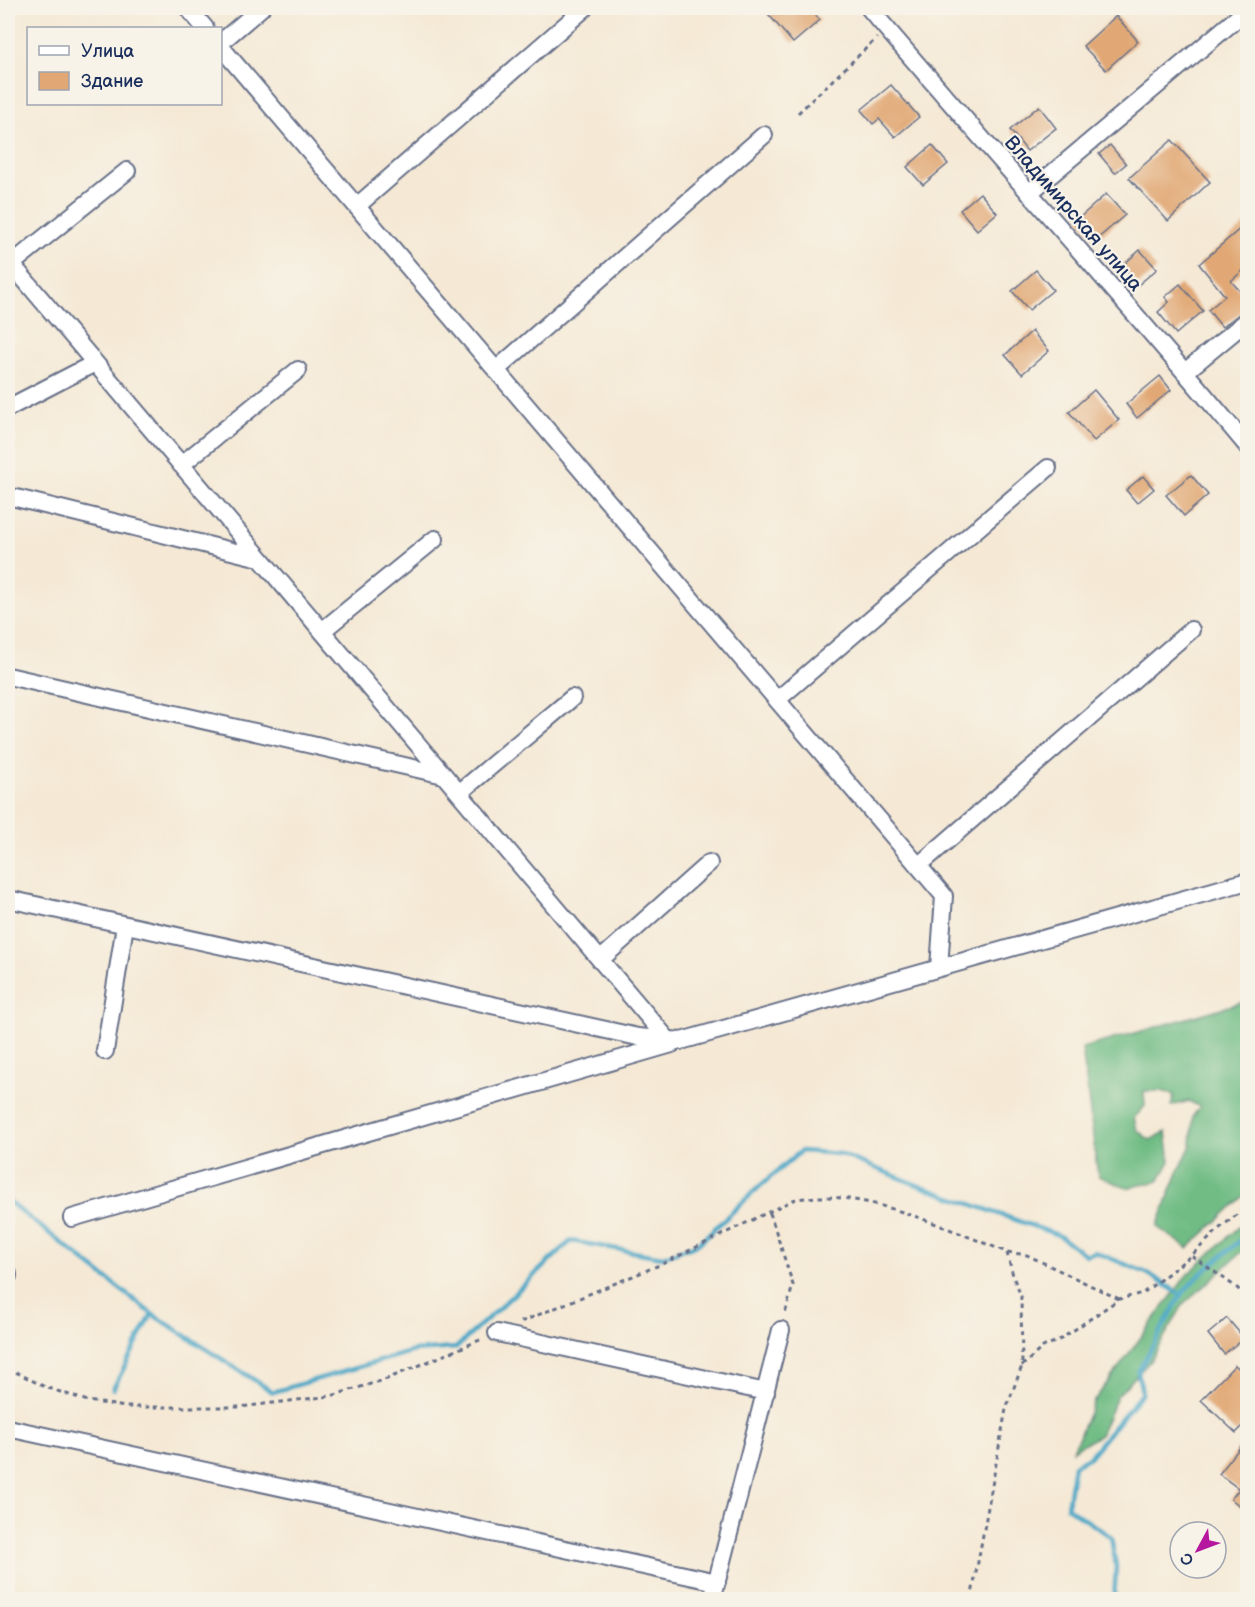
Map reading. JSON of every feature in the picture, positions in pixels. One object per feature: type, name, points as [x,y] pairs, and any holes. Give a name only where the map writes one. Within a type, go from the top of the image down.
[{"type":"street","points":[[188,8],[204,27]]},
{"type":"street","points":[[222,43],[261,8]]},
{"type":"street","points":[[357,206],[585,8]]},
{"type":"street","name":"Владимирская улица","points":[[869,8],[1248,447]]},
{"type":"street","points":[[1029,193],[1248,9]]},
{"type":"street","points":[[222,47],[944,896],[939,968]]},
{"type":"street","points":[[496,370],[764,135]]},
{"type":"street","points":[[127,171],[9,264],[600,960],[675,1041]]},
{"type":"street","points":[[1185,372],[1248,320]]},
{"type":"street","points":[[8,408],[95,363]]},
{"type":"street","points":[[181,465],[298,370]]},
{"type":"street","points":[[777,700],[1048,468]]},
{"type":"street","points":[[8,496],[260,558]]},
{"type":"street","points":[[322,631],[435,538]]},
{"type":"street","points":[[918,866],[1191,630]]},
{"type":"street","points":[[8,676],[444,775]]},
{"type":"street","points":[[459,793],[572,698]]},
{"type":"street","points":[[600,960],[709,863]]},
{"type":"street","points":[[72,1218],[675,1041],[1248,881]]},
{"type":"street","points":[[8,899],[638,1037],[675,1041]]},
{"type":"street","points":[[105,1052],[125,925]]},
{"type":"street","points":[[712,1599],[781,1330]]},
{"type":"street","points":[[497,1333],[765,1392]]},
{"type":"street","points":[[8,1428],[717,1582]]},
{"type":"path","points":[[798,113],[886,28]]},
{"type":"path","points":[[8,1368],[45,1387],[88,1401],[126,1407],[240,1407],[332,1396],[387,1379],[662,1264],[793,1200],[809,1196],[837,1196],[885,1207],[1007,1252],[1027,1255],[1119,1299]]},
{"type":"path","points":[[1022,1366],[1043,1347],[1061,1339],[1119,1299],[1143,1293],[1192,1255],[1220,1228],[1248,1206]]},
{"type":"path","points":[[770,1213],[793,1285],[781,1330]]},
{"type":"path","points":[[971,1599],[1006,1409],[1022,1366],[1021,1296],[1007,1252]]},
{"type":"path","points":[[1192,1255],[1248,1298]]},
{"type":"green space","points":[[1247,1001],[1247,1193],[1188,1248],[1157,1227],[1191,1145],[1193,1116],[1200,1107],[1189,1101],[1171,1106],[1174,1095],[1162,1091],[1144,1091],[1145,1106],[1134,1118],[1137,1130],[1150,1140],[1166,1132],[1170,1161],[1159,1181],[1127,1188],[1098,1176],[1082,1048]]},
{"type":"green space","points":[[1247,1222],[1247,1247],[1183,1305],[1150,1361],[1117,1396],[1100,1435],[1073,1450],[1094,1401],[1187,1275]]},
{"type":"building","points":[[763,8],[809,8],[820,20],[793,43]]},
{"type":"building","points":[[1116,16],[1138,41],[1106,70],[1083,46]]},
{"type":"building","points":[[891,85],[919,117],[895,137],[879,119],[873,124],[861,110]]},
{"type":"building","points":[[1039,106],[1056,128],[1027,151],[1010,130]]},
{"type":"building","points":[[1172,140],[1210,182],[1168,221],[1129,178]]},
{"type":"building","points":[[932,145],[948,164],[923,185],[907,167]]},
{"type":"building","points":[[1110,145],[1126,164],[1115,173],[1099,154]]},
{"type":"building","points":[[980,193],[997,213],[977,230],[960,210]]},
{"type":"building","points":[[1106,194],[1125,215],[1096,240],[1078,219]]},
{"type":"building","points":[[1248,222],[1248,266],[1231,281],[1248,300],[1248,307],[1222,327],[1208,310],[1225,296],[1199,264]]},
{"type":"building","points":[[1140,250],[1157,269],[1138,285],[1122,266]]},
{"type":"building","points":[[1036,270],[1053,290],[1029,310],[1012,291]]},
{"type":"building","points":[[1180,284],[1203,311],[1176,334],[1158,312],[1169,302],[1165,297]]},
{"type":"building","points":[[1032,331],[1049,351],[1022,374],[1005,355]]},
{"type":"building","points":[[1160,376],[1171,390],[1137,418],[1126,404]]},
{"type":"building","points":[[1094,390],[1119,420],[1094,441],[1069,412]]},
{"type":"building","points":[[1191,475],[1208,495],[1184,516],[1166,495]]},
{"type":"building","points":[[1143,476],[1154,489],[1137,503],[1126,490]]},
{"type":"building","points":[[1227,1318],[1244,1338],[1224,1354],[1208,1334]]},
{"type":"building","points":[[1235,1365],[1248,1377],[1248,1421],[1236,1433],[1201,1400]]},
{"type":"building","points":[[1248,1437],[1248,1512],[1231,1499],[1239,1489],[1219,1474]]},
{"type":"waterway","points":[[113,1389],[152,1314],[273,1392],[414,1351],[456,1348],[571,1241],[662,1257],[698,1244],[801,1151],[840,1154],[920,1186],[1058,1235],[1086,1255],[1095,1252],[1149,1274],[1181,1295]]},
{"type":"waterway","points":[[8,1201],[152,1314]]},
{"type":"waterway","points":[[1114,1600],[1116,1566],[1111,1537],[1067,1507],[1074,1465],[1089,1457],[1142,1393],[1138,1372],[1181,1295],[1196,1278],[1248,1234]]}]
